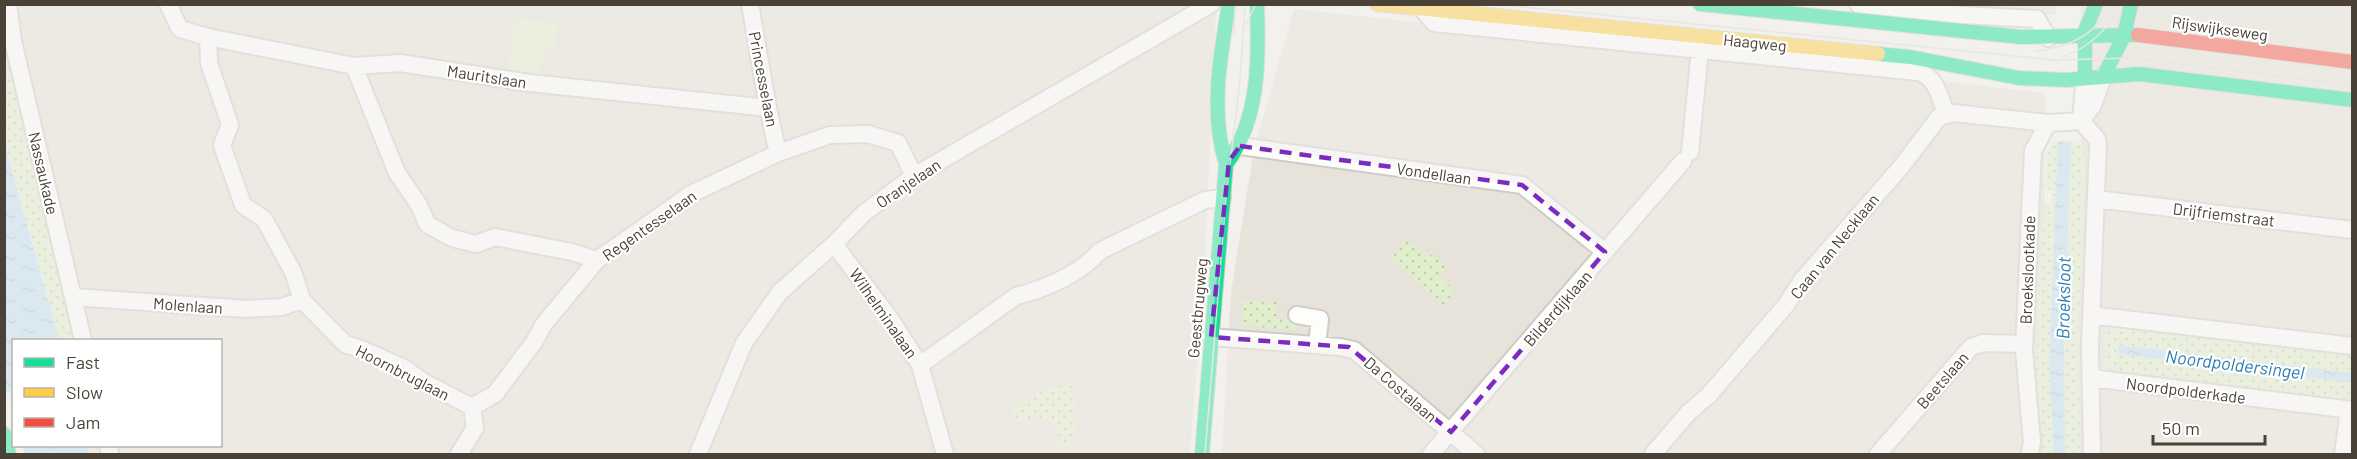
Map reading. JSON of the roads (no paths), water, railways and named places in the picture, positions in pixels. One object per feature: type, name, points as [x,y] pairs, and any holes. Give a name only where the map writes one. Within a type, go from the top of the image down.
[{"type":"main road","name":"Geestbrugweg","points":[[1202,454],[1226,164],[1218,131],[1220,65],[1229,4]]},
{"type":"main road","points":[[1226,164],[1240,146],[1252,108],[1258,25],[1257,4]]},
{"type":"main road","name":"Haagweg","points":[[1377,4],[1910,57],[1989,75],[2056,80],[2085,76]]},
{"type":"main road","name":"Haagweg","points":[[1700,4],[2008,36],[2048,38],[2083,36]]},
{"type":"main road","points":[[2096,4],[2087,20],[2083,36],[2085,76],[2139,74],[2352,99]]},
{"type":"main road","points":[[2104,75],[2124,34],[2131,4]]},
{"type":"main road","name":"Rijswijkseweg","points":[[2083,36],[2124,34],[2169,37],[2352,62]]},
{"type":"main road","points":[[4,434],[9,454]]},
{"type":"street","name":"Nassaukade","points":[[8,4],[15,51],[83,339]]},
{"type":"street","points":[[168,4],[180,28],[208,37]]},
{"type":"street","name":"Princesselaan","points":[[750,4],[778,153]]},
{"type":"street","name":"Oranjelaan","points":[[698,454],[744,343],[780,292],[834,244],[864,213],[914,176],[1211,4]]},
{"type":"street","points":[[1858,4],[1981,10],[2037,19],[2048,38]]},
{"type":"street","name":"Haagweg","points":[[1422,9],[1434,23],[1922,73],[1933,81],[1946,114]]},
{"type":"street","name":"Mauritslaan","points":[[208,37],[354,66],[400,63],[530,83],[768,108]]},
{"type":"street","name":"Hoornbruglaan","points":[[208,37],[209,63],[230,125],[222,145],[243,205],[264,219],[292,272],[302,300],[345,344],[404,368],[422,381],[472,406]]},
{"type":"street","name":"Bilderdijklaan","points":[[1431,454],[1686,157],[1700,50]]},
{"type":"street","points":[[354,66],[397,173],[419,205],[427,224],[452,238],[476,244],[495,237],[572,252],[597,260]]},
{"type":"street","points":[[1946,114],[1965,113],[2048,123],[2081,121],[2093,105],[2104,75]]},
{"type":"street","points":[[2085,76],[2081,121],[2098,142],[2091,315],[2092,454]]},
{"type":"street","name":"Caan van Necklaan","points":[[1653,454],[1690,411],[1707,397],[1725,377],[1786,305],[1802,280],[1901,167],[1936,120],[1946,114]]},
{"type":"street","name":"Broekslootkade","points":[[2030,454],[2032,442],[2024,344],[2033,153],[2035,144],[2048,123]]},
{"type":"street","name":"Regentesselaan","points":[[472,406],[495,394],[534,342],[544,324],[597,260],[691,194],[778,153],[830,135],[868,134],[898,143],[914,176]]},
{"type":"street","name":"Vondellaan","points":[[1240,146],[1522,185],[1605,252]]},
{"type":"street","points":[[920,365],[1016,296],[1034,292],[1058,280],[1090,262],[1100,250],[1205,200],[1222,198]]},
{"type":"street","name":"Drijfriemstraat","points":[[2096,199],[2352,230]]},
{"type":"street","name":"Wilhelminalaan","points":[[834,244],[889,317],[920,365],[945,454]]},
{"type":"street","name":"Molenlaan","points":[[73,297],[247,309],[282,307],[302,300]]},
{"type":"street","points":[[1297,315],[1320,319],[1317,345]]},
{"type":"street","points":[[2091,315],[2352,346]]},
{"type":"street","name":"Da Costalaan","points":[[1211,336],[1349,347],[1360,353],[1476,454]]},
{"type":"street","name":"Beetslaan","points":[[1878,454],[1971,347],[1983,343],[2024,344]]},
{"type":"street","name":"Noordpolderkade","points":[[2091,378],[2351,410]]},
{"type":"street","points":[[459,454],[475,428],[472,406]]},
{"type":"street","points":[[2343,454],[2351,410]]},
{"type":"water","points":[[4,141],[59,339],[12,339],[12,403],[10,392],[4,393]]},
{"type":"water","name":"Broeksloot","points":[[2058,141],[2071,142],[2064,341],[2065,454],[2054,454],[2049,366]]},
{"type":"water","name":"Noordpoldersingel","points":[[2118,345],[2352,373],[2352,383],[2118,354]]},
{"type":"water","points":[[23,447],[87,447],[89,454],[25,454]]},
{"type":"tram line","points":[[1234,37],[1235,4]]},
{"type":"tram line","points":[[1205,454],[1245,4]]},
{"type":"tram line","points":[[1246,24],[1256,4]]},
{"type":"tram line","points":[[1495,4],[2054,60],[2131,58],[2352,85]]},
{"type":"tram line","points":[[2063,57],[2090,43],[2104,30],[2120,4]]},
{"type":"tram line","points":[[2035,51],[2057,47],[2076,40],[2094,28],[2108,11]]}]
